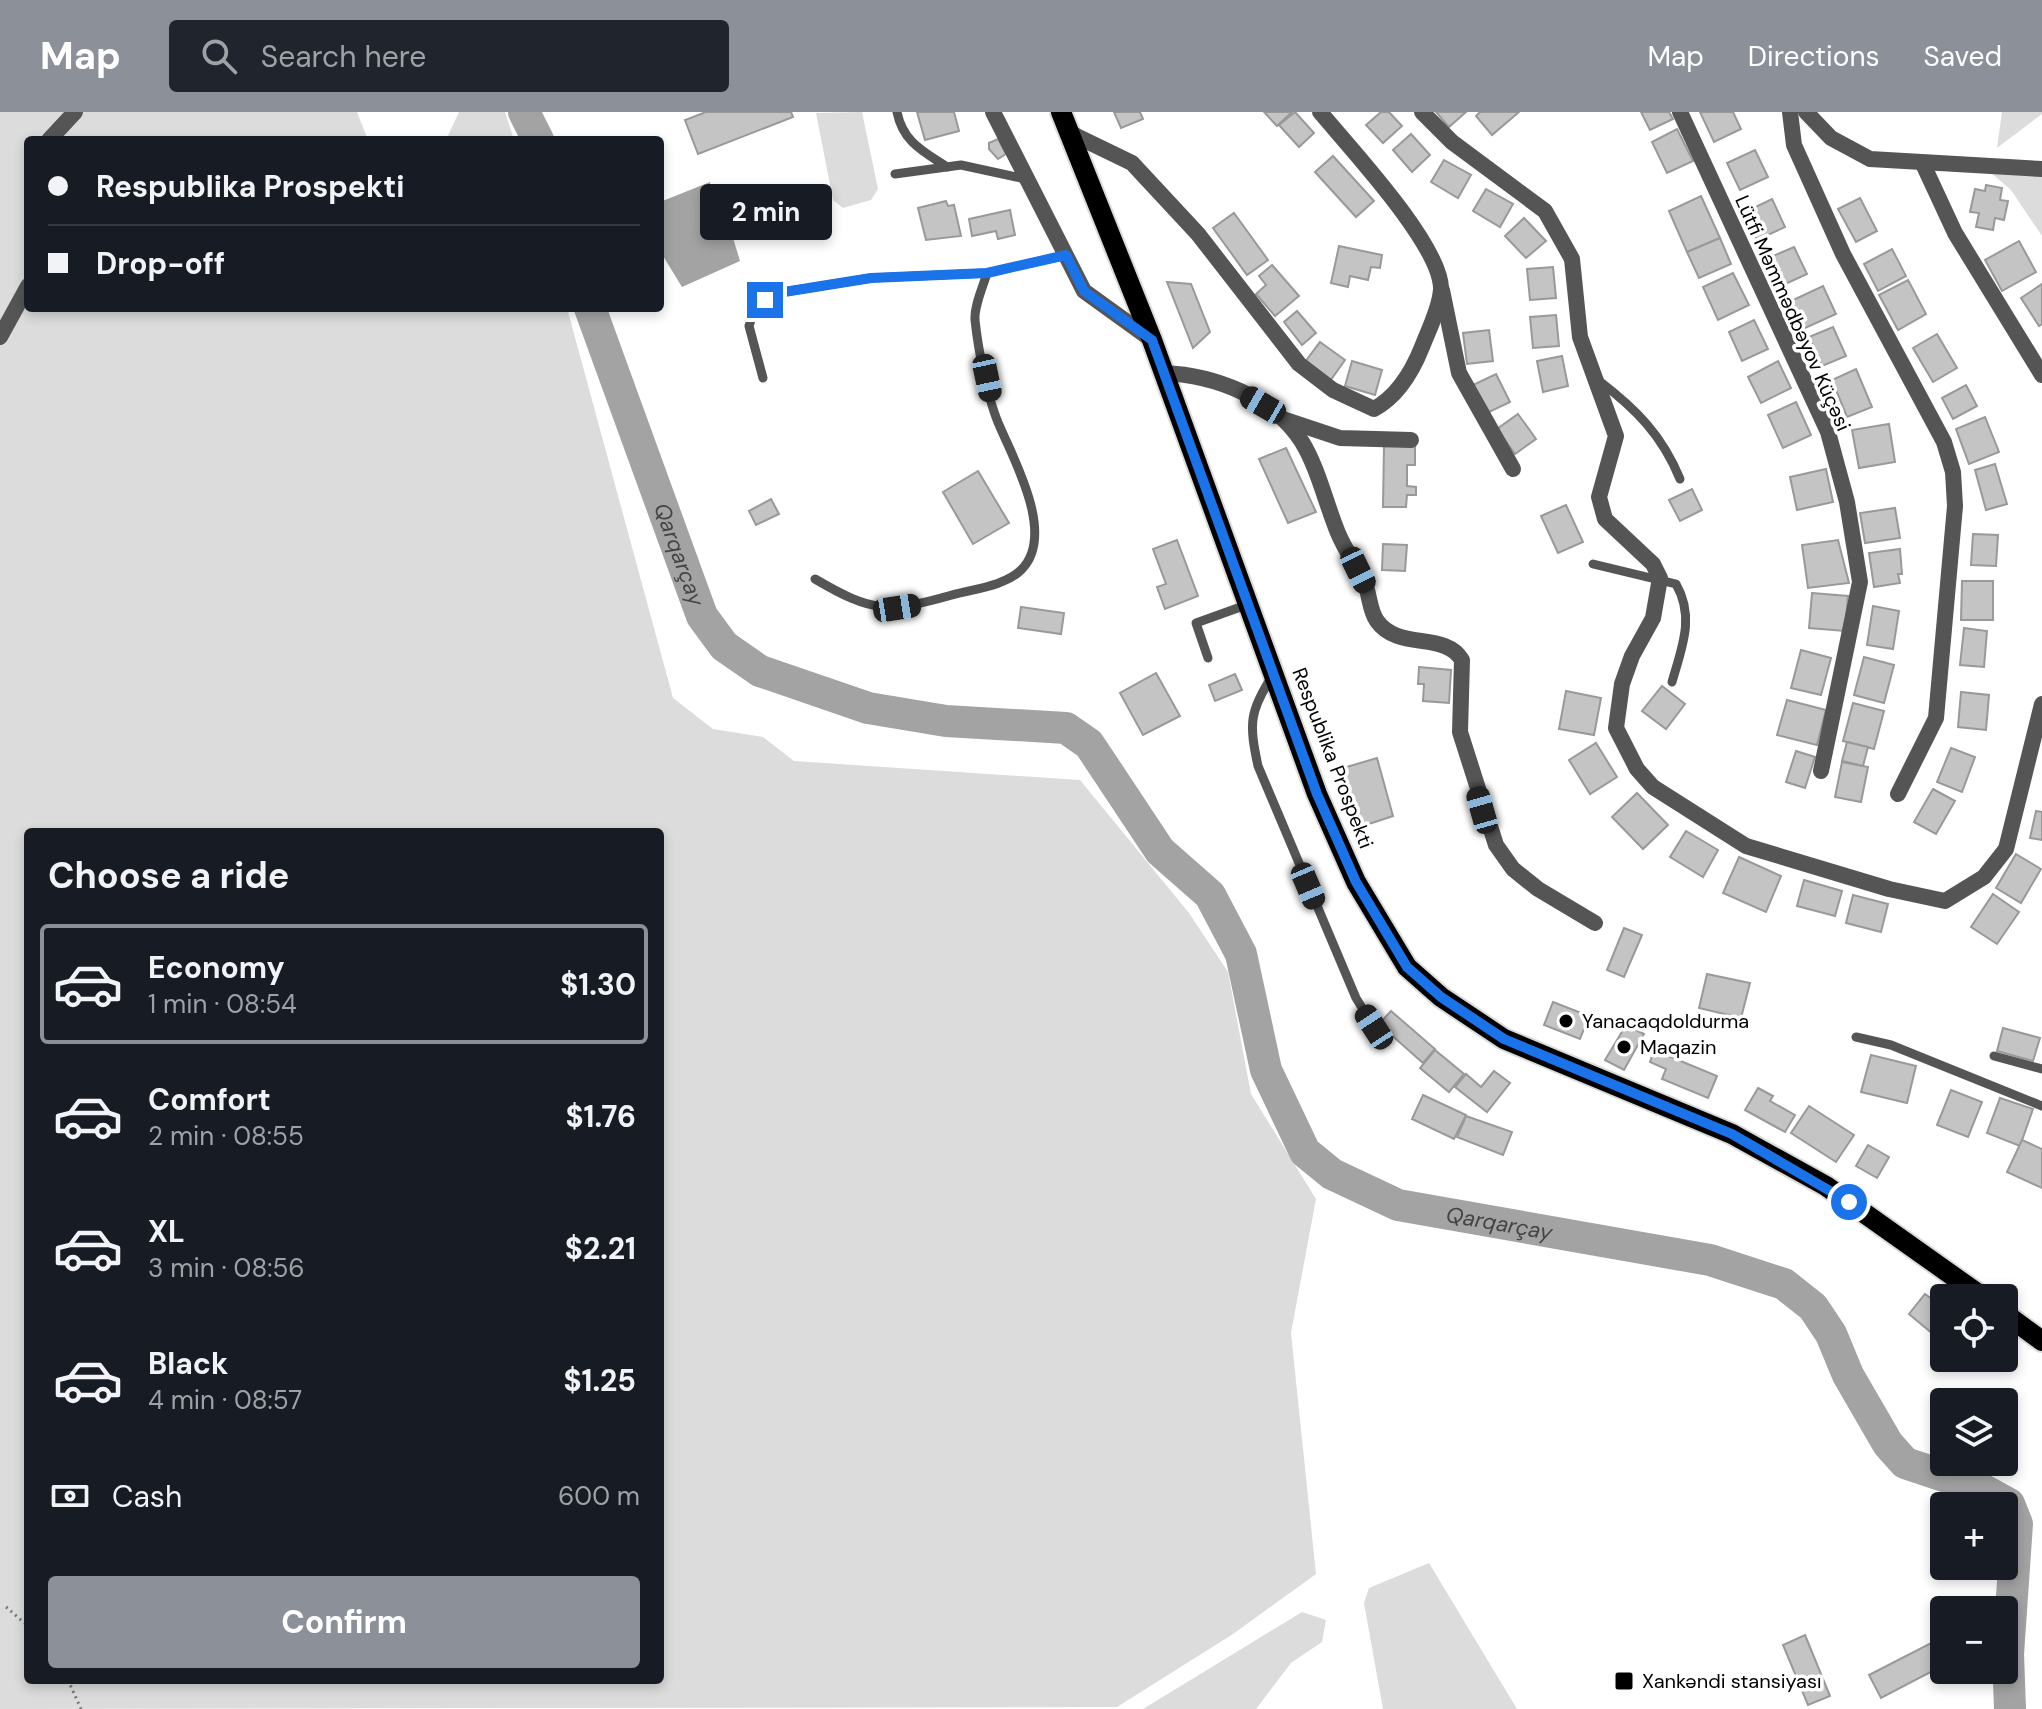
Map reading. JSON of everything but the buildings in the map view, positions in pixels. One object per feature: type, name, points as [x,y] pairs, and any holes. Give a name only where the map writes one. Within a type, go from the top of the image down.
[{"type":"main road","name":"Respublika Prospekti","points":[[1061,112],[1152,340],[1317,794],[1356,882],[1407,967],[1441,997],[1504,1039],[1732,1134],[1826,1186],[1964,1284]]},
{"type":"main road","points":[[2018,1323],[2042,1341]]},
{"type":"street","points":[[53,136],[75,112]]},
{"type":"street","points":[[993,112],[1084,291],[1152,340]]},
{"type":"street","points":[[1320,112],[1404,210],[1428,254],[1441,288],[1459,373],[1513,469]]},
{"type":"street","points":[[1422,112],[1452,142],[1545,211],[1572,259],[1580,337],[1616,436],[1599,497],[1605,519],[1653,564],[1660,578],[1653,618],[1632,656],[1622,684],[1616,728],[1624,749],[1653,787],[1746,846],[1889,889],[1945,901],[1966,891],[1984,877],[2006,849],[2042,704]]},
{"type":"street","name":"Lütfi Məmmədbəyov Küçəsi","points":[[1680,112],[1828,432],[1847,502],[1860,582],[1821,771]]},
{"type":"street","points":[[1790,112],[1794,145],[1837,240],[1927,404],[1953,472],[1955,506],[1936,718],[1898,794]]},
{"type":"street","points":[[1806,112],[1831,138],[1870,159],[2042,169]]},
{"type":"street","points":[[1068,132],[1132,163],[1198,234],[1299,364],[1357,404],[1374,409],[1388,402],[1404,383],[1418,358],[1441,288]]},
{"type":"street","points":[[1923,164],[1955,233],[2042,375]]},
{"type":"street","points":[[0,337],[24,293]]},
{"type":"street","points":[[1164,373],[1194,374],[1219,382],[1280,418],[1340,438],[1411,440]]},
{"type":"street","points":[[1280,418],[1303,443],[1339,536],[1368,591],[1378,622],[1391,635],[1449,647],[1462,660],[1460,732],[1496,845],[1513,869],[1538,889],[1595,923]]},
{"type":"lane","points":[[897,112],[903,134],[914,146],[947,167]]},
{"type":"lane","points":[[895,174],[961,165],[1030,180]]},
{"type":"lane","points":[[763,378],[749,326],[753,314],[765,300],[784,292],[871,278],[987,273],[1066,255]]},
{"type":"lane","points":[[815,579],[853,602],[871,607],[897,608],[1004,580],[1021,570],[1033,551],[1028,487],[999,427],[975,317],[987,273]]},
{"type":"lane","points":[[1592,376],[1647,421],[1665,447],[1680,479]]},
{"type":"lane","points":[[1593,564],[1676,584],[1687,608],[1687,627],[1672,682]]},
{"type":"lane","points":[[1208,658],[1196,623],[1249,604]]},
{"type":"lane","points":[[1275,673],[1254,704],[1250,732],[1258,766],[1356,998],[1374,1027]]},
{"type":"lane","points":[[1856,1037],[1891,1045],[2042,1106]]},
{"type":"lane","points":[[1994,1056],[2042,1069]]},
{"type":"path","points":[[6,1607],[24,1623]]},
{"type":"path","points":[[70,1684],[81,1709]]},
{"type":"shaded area","points":[[0,112],[357,112],[366,136],[24,136],[24,312],[568,312],[673,698],[713,729],[763,737],[794,761],[1080,780],[1189,913],[1228,972],[1251,1094],[1316,1199],[1291,1333],[1316,1574],[1233,1634],[1117,1707],[0,1709]]},
{"type":"shaded area","points":[[459,112],[505,112],[513,136],[448,136]]},
{"type":"shaded area","points":[[862,112],[878,189],[871,200],[843,208],[833,200],[816,113]]},
{"type":"shaded area","points":[[2002,112],[2042,112],[2042,114],[1997,148]]},
{"type":"shaded area","points":[[1990,172],[2042,176],[2042,236],[2011,190]]},
{"type":"shaded area","points":[[710,182],[712,194],[726,215],[740,261],[682,287],[664,258],[664,200]]},
{"type":"shaded area","points":[[1429,1563],[1517,1709],[1383,1709],[1364,1603],[1369,1588]]},
{"type":"shaded area","points":[[1302,1612],[1326,1620],[1322,1642],[1291,1663],[1256,1709],[1143,1709]]},
{"type":"waterway","name":"Qarqarçay","points":[[524,112],[536,136]]},
{"type":"waterway","name":"Qarqarçay","points":[[591,312],[702,616],[724,646],[760,671],[868,708],[946,721],[1066,728],[1089,744],[1160,851],[1210,895],[1241,954],[1266,1070],[1305,1152],[1332,1174],[1398,1205],[1710,1260],[1784,1284],[1813,1307],[1831,1334],[1848,1375],[1888,1444],[1905,1463],[1980,1488],[2009,1504],[2017,1524],[2008,1654],[2010,1709]]},
{"type":"place","name":"Yanacaqdoldurma","points":[[1566,1021]]},
{"type":"place","name":"Maqazin","points":[[1624,1047]]},
{"type":"place","name":"Xankəndi stansiyası","points":[[1624,1681]]},
{"type":"route","points":[[765,300],[784,292],[871,278],[987,273],[1066,255],[1084,291],[1152,340],[1317,794],[1356,882],[1386,937],[1407,967],[1441,997],[1504,1039],[1732,1134],[1849,1202]]}]
